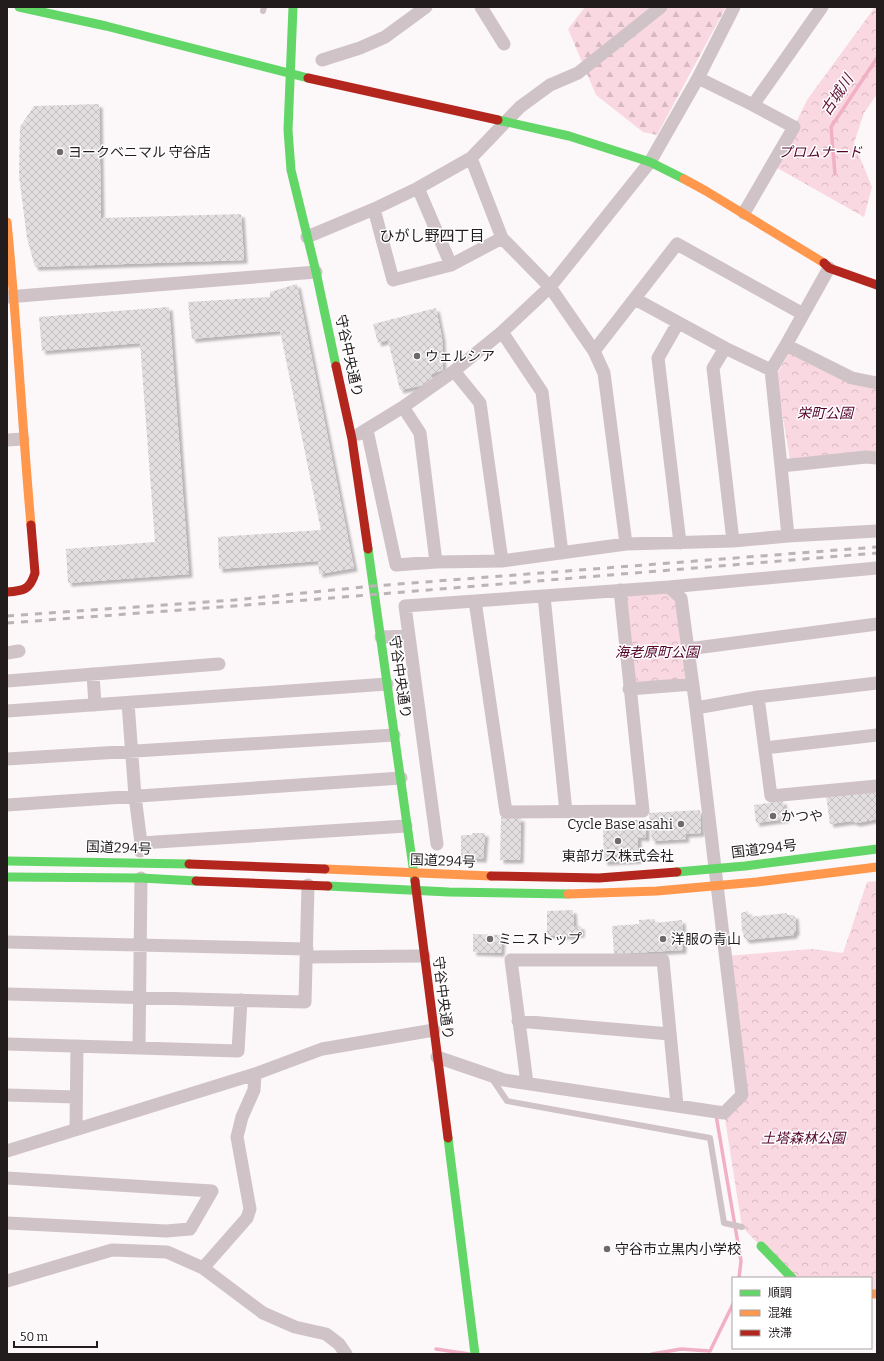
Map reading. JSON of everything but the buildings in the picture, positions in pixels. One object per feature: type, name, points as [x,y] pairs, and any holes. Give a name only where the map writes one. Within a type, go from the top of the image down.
[{"type":"main road","points":[[19,7],[106,26],[290,74],[569,136],[650,162],[706,191],[821,261],[829,268],[877,284]]},
{"type":"main road","name":"守谷中央通り","points":[[293,7],[288,130],[291,170],[316,272],[352,438],[414,874],[475,1354]]},
{"type":"main road","points":[[7,222],[10,297],[35,573],[33,581],[28,588],[22,591],[7,592]]},
{"type":"main road","name":"国道294号","points":[[7,861],[140,863],[274,867],[414,874],[599,878],[745,866],[877,849]]},
{"type":"main road","name":"国道294号","points":[[7,877],[141,878],[554,895],[657,892],[877,867]]},
{"type":"main road","points":[[761,1246],[791,1277]]},
{"type":"street","points":[[322,60],[360,48],[385,37],[426,7]]},
{"type":"street","points":[[481,7],[504,44]]},
{"type":"street","points":[[307,237],[374,209],[418,188],[471,158],[520,107],[550,85],[578,73],[662,7]]},
{"type":"street","points":[[352,438],[403,407],[454,371],[502,332],[550,287],[650,162],[698,78],[734,7]]},
{"type":"street","points":[[753,104],[822,7]]},
{"type":"street","points":[[698,78],[753,104],[794,127],[744,214]]},
{"type":"street","points":[[471,158],[502,238],[550,287],[594,351],[604,372],[626,544]]},
{"type":"street","points":[[418,188],[451,265]]},
{"type":"street","points":[[374,209],[393,280],[451,265],[502,238]]},
{"type":"street","points":[[594,351],[677,244],[803,314]]},
{"type":"street","points":[[788,536],[771,370],[829,268]]},
{"type":"street","points":[[10,297],[316,272]]},
{"type":"street","points":[[635,299],[725,348],[771,370]]},
{"type":"street","points":[[678,323],[658,358],[680,543]]},
{"type":"street","points":[[502,332],[542,392],[562,553]]},
{"type":"street","points":[[786,345],[852,378],[877,383]]},
{"type":"street","points":[[725,348],[713,368],[733,541]]},
{"type":"street","points":[[454,371],[480,403],[502,561]]},
{"type":"street","points":[[403,407],[420,433],[436,562]]},
{"type":"street","points":[[366,430],[396,565],[436,562],[502,561],[626,544],[733,541],[877,531]]},
{"type":"street","points":[[7,440],[23,439]]},
{"type":"street","points":[[781,466],[866,457],[877,458]]},
{"type":"street","points":[[437,844],[405,606],[669,587],[877,568]]},
{"type":"street","points":[[437,1057],[504,1080],[724,1113],[742,1095],[696,708],[681,598],[669,587]]},
{"type":"street","points":[[475,601],[506,812],[642,811],[620,590]]},
{"type":"street","points":[[544,596],[566,812]]},
{"type":"street","points":[[688,650],[877,624]]},
{"type":"street","points":[[380,637],[408,636]]},
{"type":"street","points":[[7,681],[219,664]]},
{"type":"street","points":[[93,674],[95,705]]},
{"type":"street","points":[[696,708],[758,697],[877,683]]},
{"type":"street","points":[[7,711],[387,684]]},
{"type":"street","points":[[629,689],[693,684]]},
{"type":"street","points":[[758,697],[771,796],[877,786]]},
{"type":"street","points":[[128,702],[135,796],[141,843],[140,863]]},
{"type":"street","points":[[7,759],[394,734]]},
{"type":"street","points":[[765,748],[877,735]]},
{"type":"street","points":[[7,805],[400,778]]},
{"type":"street","points":[[141,843],[406,826]]},
{"type":"street","points":[[139,1048],[141,878]]},
{"type":"street","points":[[7,994],[305,1002],[308,885]]},
{"type":"street","points":[[7,942],[424,956]]},
{"type":"street","points":[[527,1083],[511,960],[663,960],[677,1105]]},
{"type":"street","points":[[7,1044],[238,1051],[241,1000]]},
{"type":"street","points":[[518,1021],[670,1034]]},
{"type":"street","points":[[7,1151],[255,1074],[322,1049],[434,1030]]},
{"type":"street","points":[[76,1129],[77,1046]]},
{"type":"street","points":[[203,1268],[247,1218],[250,1209],[238,1137],[242,1117],[254,1090],[255,1074]]},
{"type":"street","points":[[7,1095],[76,1097]]},
{"type":"street","points":[[7,1178],[212,1191],[190,1229],[166,1231],[7,1223]]},
{"type":"street","points":[[7,1281],[112,1250],[166,1252],[203,1268],[264,1313],[295,1327],[326,1334],[339,1344],[346,1354]]},
{"type":"lane","points":[[489,1074],[507,1101],[710,1138],[724,1223],[742,1227]]},
{"type":"green space","points":[[585,7],[726,7],[657,135],[643,132],[596,95],[568,29]]},
{"type":"green space","name":"プロムナード","points":[[875,7],[877,7],[877,94],[864,113],[854,143],[872,187],[864,217],[772,165],[794,127],[807,100]]},
{"type":"green space","name":"栄町公園","points":[[791,349],[877,385],[877,452],[790,460],[776,376]]},
{"type":"green space","name":"海老原町公園","points":[[669,587],[681,598],[693,684],[629,689],[620,590]]},
{"type":"green space","name":"土塔森林公園","points":[[877,881],[877,1294],[872,1294],[872,1277],[791,1277],[742,1227],[724,1113],[742,1095],[726,956],[812,949],[843,953],[867,882]]},
{"type":"waterway","name":"古城川","points":[[835,174],[831,127],[877,58]]},
{"type":"waterway","points":[[716,1115],[741,1261],[739,1277]]},
{"type":"waterway","points":[[652,1354],[681,1349],[710,1351],[732,1306]]},
{"type":"waterway","points":[[436,1349],[469,1354]]},
{"type":"railway","points":[[7,616],[234,600],[373,586],[877,547]]},
{"type":"railway","points":[[7,623],[234,606],[877,553]]},
{"type":"traffic: fast","points":[[19,7],[106,26],[308,78]]},
{"type":"traffic: fast","points":[[293,7],[288,130],[291,170],[316,272],[336,366]]},
{"type":"traffic: fast","points":[[498,120],[569,136],[650,162],[684,179]]},
{"type":"traffic: fast","points":[[368,549],[415,881]]},
{"type":"traffic: fast","points":[[677,872],[745,866],[877,849]]},
{"type":"traffic: fast","points":[[7,861],[189,864]]},
{"type":"traffic: fast","points":[[7,877],[141,878],[196,881]]},
{"type":"traffic: fast","points":[[328,886],[449,892],[568,894]]},
{"type":"traffic: fast","points":[[448,1138],[475,1354]]},
{"type":"traffic: fast","points":[[761,1246],[791,1277]]},
{"type":"traffic: slow","points":[[684,179],[824,263]]},
{"type":"traffic: slow","points":[[7,222],[31,525]]},
{"type":"traffic: slow","points":[[568,894],[657,891],[757,882],[877,867]]},
{"type":"traffic: slow","points":[[325,869],[491,876]]},
{"type":"traffic: slow","points":[[872,1294],[877,1294]]},
{"type":"traffic: jam","points":[[308,78],[498,120]]},
{"type":"traffic: jam","points":[[824,263],[829,268],[877,285]]},
{"type":"traffic: jam","points":[[336,366],[352,439],[368,549]]},
{"type":"traffic: jam","points":[[7,592],[22,590],[28,586],[33,579],[35,573],[31,525]]},
{"type":"traffic: jam","points":[[189,864],[325,869]]},
{"type":"traffic: jam","points":[[491,876],[599,878],[677,872]]},
{"type":"traffic: jam","points":[[196,881],[328,886]]},
{"type":"traffic: jam","points":[[415,881],[448,1138]]},
{"type":"place","name":"ヨークベニマル 守谷店","points":[[60,152]]},
{"type":"place","name":"ウェルシア","points":[[417,356]]},
{"type":"place","name":"かつや","points":[[773,816]]},
{"type":"place","name":"Cycle Base asahi","points":[[681,824]]},
{"type":"place","name":"東部ガス株式会社","points":[[618,841]]},
{"type":"place","name":"ミニストップ","points":[[490,939]]},
{"type":"place","name":"洋服の青山","points":[[663,939]]},
{"type":"place","name":"守谷市立黒内小学校","points":[[607,1249]]},
{"type":"district","name":"ひがし野四丁目","points":[[432,236]]}]
